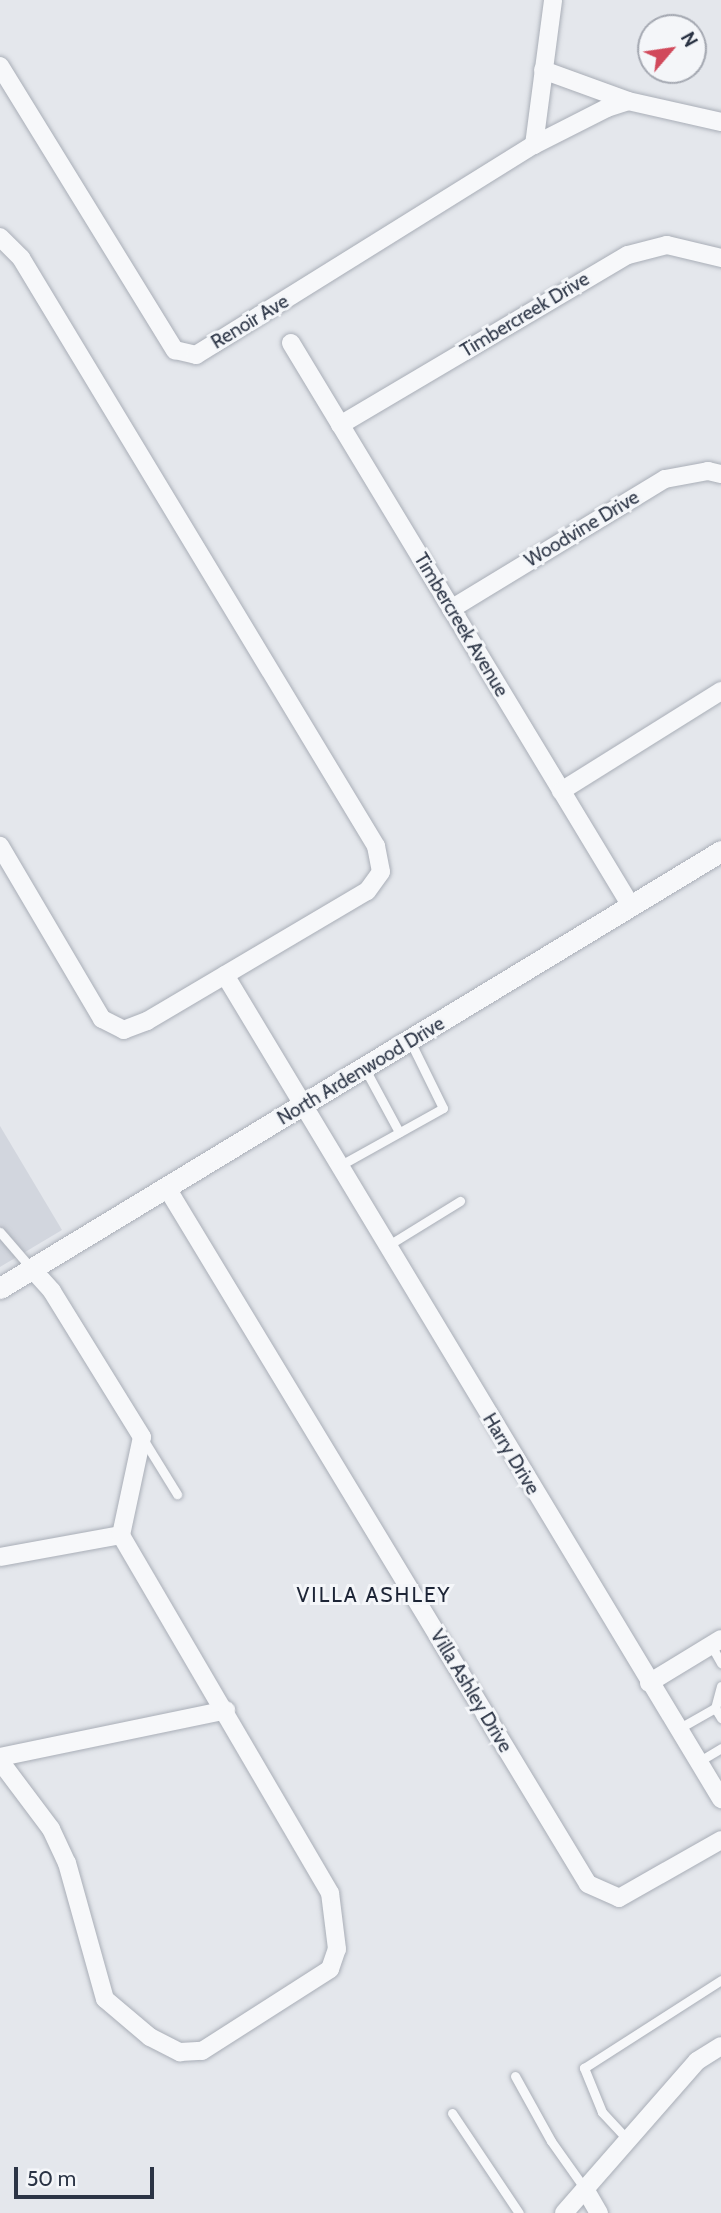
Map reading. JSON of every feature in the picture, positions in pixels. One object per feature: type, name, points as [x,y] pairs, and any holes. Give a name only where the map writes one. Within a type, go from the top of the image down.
[{"type":"street","points":[[534,145],[553,0]]},
{"type":"street","name":"Renoir Ave","points":[[0,66],[175,350],[196,355],[534,145],[628,101]]},
{"type":"street","points":[[543,71],[628,101],[721,122]]},
{"type":"street","points":[[0,237],[21,258],[376,846],[381,872],[367,891],[147,1021],[124,1030],[111,1026],[102,1019],[0,846]]},
{"type":"street","name":"Timbercreek Drive","points":[[340,425],[628,255],[667,245],[721,258]]},
{"type":"street","name":"Timbercreek Avenue","points":[[291,343],[631,906]]},
{"type":"street","name":"Woodvine Drive","points":[[451,609],[665,479],[708,471],[721,474]]},
{"type":"street","points":[[561,791],[721,691]]},
{"type":"street","name":"North Ardenwood Drive","points":[[0,1288],[303,1107],[721,851]]},
{"type":"street","name":"Harry Drive","points":[[225,975],[386,1247],[721,1799]]},
{"type":"street","name":"Villa Ashley Drive","points":[[167,1188],[588,1884],[619,1898],[721,1840]]},
{"type":"street","points":[[32,1269],[52,1292],[142,1437],[121,1535],[226,1710],[330,1893],[337,1949],[330,1969],[202,2051],[180,2052],[150,2037],[105,1999],[67,1864],[51,1829],[0,1759],[226,1710]]},
{"type":"street","points":[[0,1558],[121,1535]]},
{"type":"street","points":[[649,1683],[716,1642]]},
{"type":"street","points":[[564,2213],[696,2061],[721,2046]]},
{"type":"street","points":[[585,2189],[599,2213]]},
{"type":"lane","points":[[338,1167],[443,1108],[432,1080],[410,1041]]},
{"type":"lane","points":[[365,1069],[391,1109],[400,1132]]},
{"type":"lane","points":[[419,1081],[432,1080]]},
{"type":"lane","points":[[424,1091],[432,1080]]},
{"type":"lane","points":[[386,1247],[460,1201]]},
{"type":"lane","points":[[0,1232],[32,1269]]},
{"type":"lane","points":[[142,1437],[177,1494]]},
{"type":"lane","points":[[716,1642],[721,1663]]},
{"type":"lane","points":[[678,1729],[715,1708],[721,1686]]},
{"type":"lane","points":[[715,1708],[721,1718]]},
{"type":"lane","points":[[698,1762],[721,1748]]},
{"type":"lane","points":[[627,2139],[602,2112],[584,2068],[721,1980]]},
{"type":"lane","points":[[515,2076],[551,2141],[585,2189]]},
{"type":"lane","points":[[452,2113],[519,2213]]},
{"type":"shaded area","points":[[0,1126],[62,1230],[0,1267]]},
{"type":"district","name":"VILLA ASHLEY","points":[[374,1595]]}]
